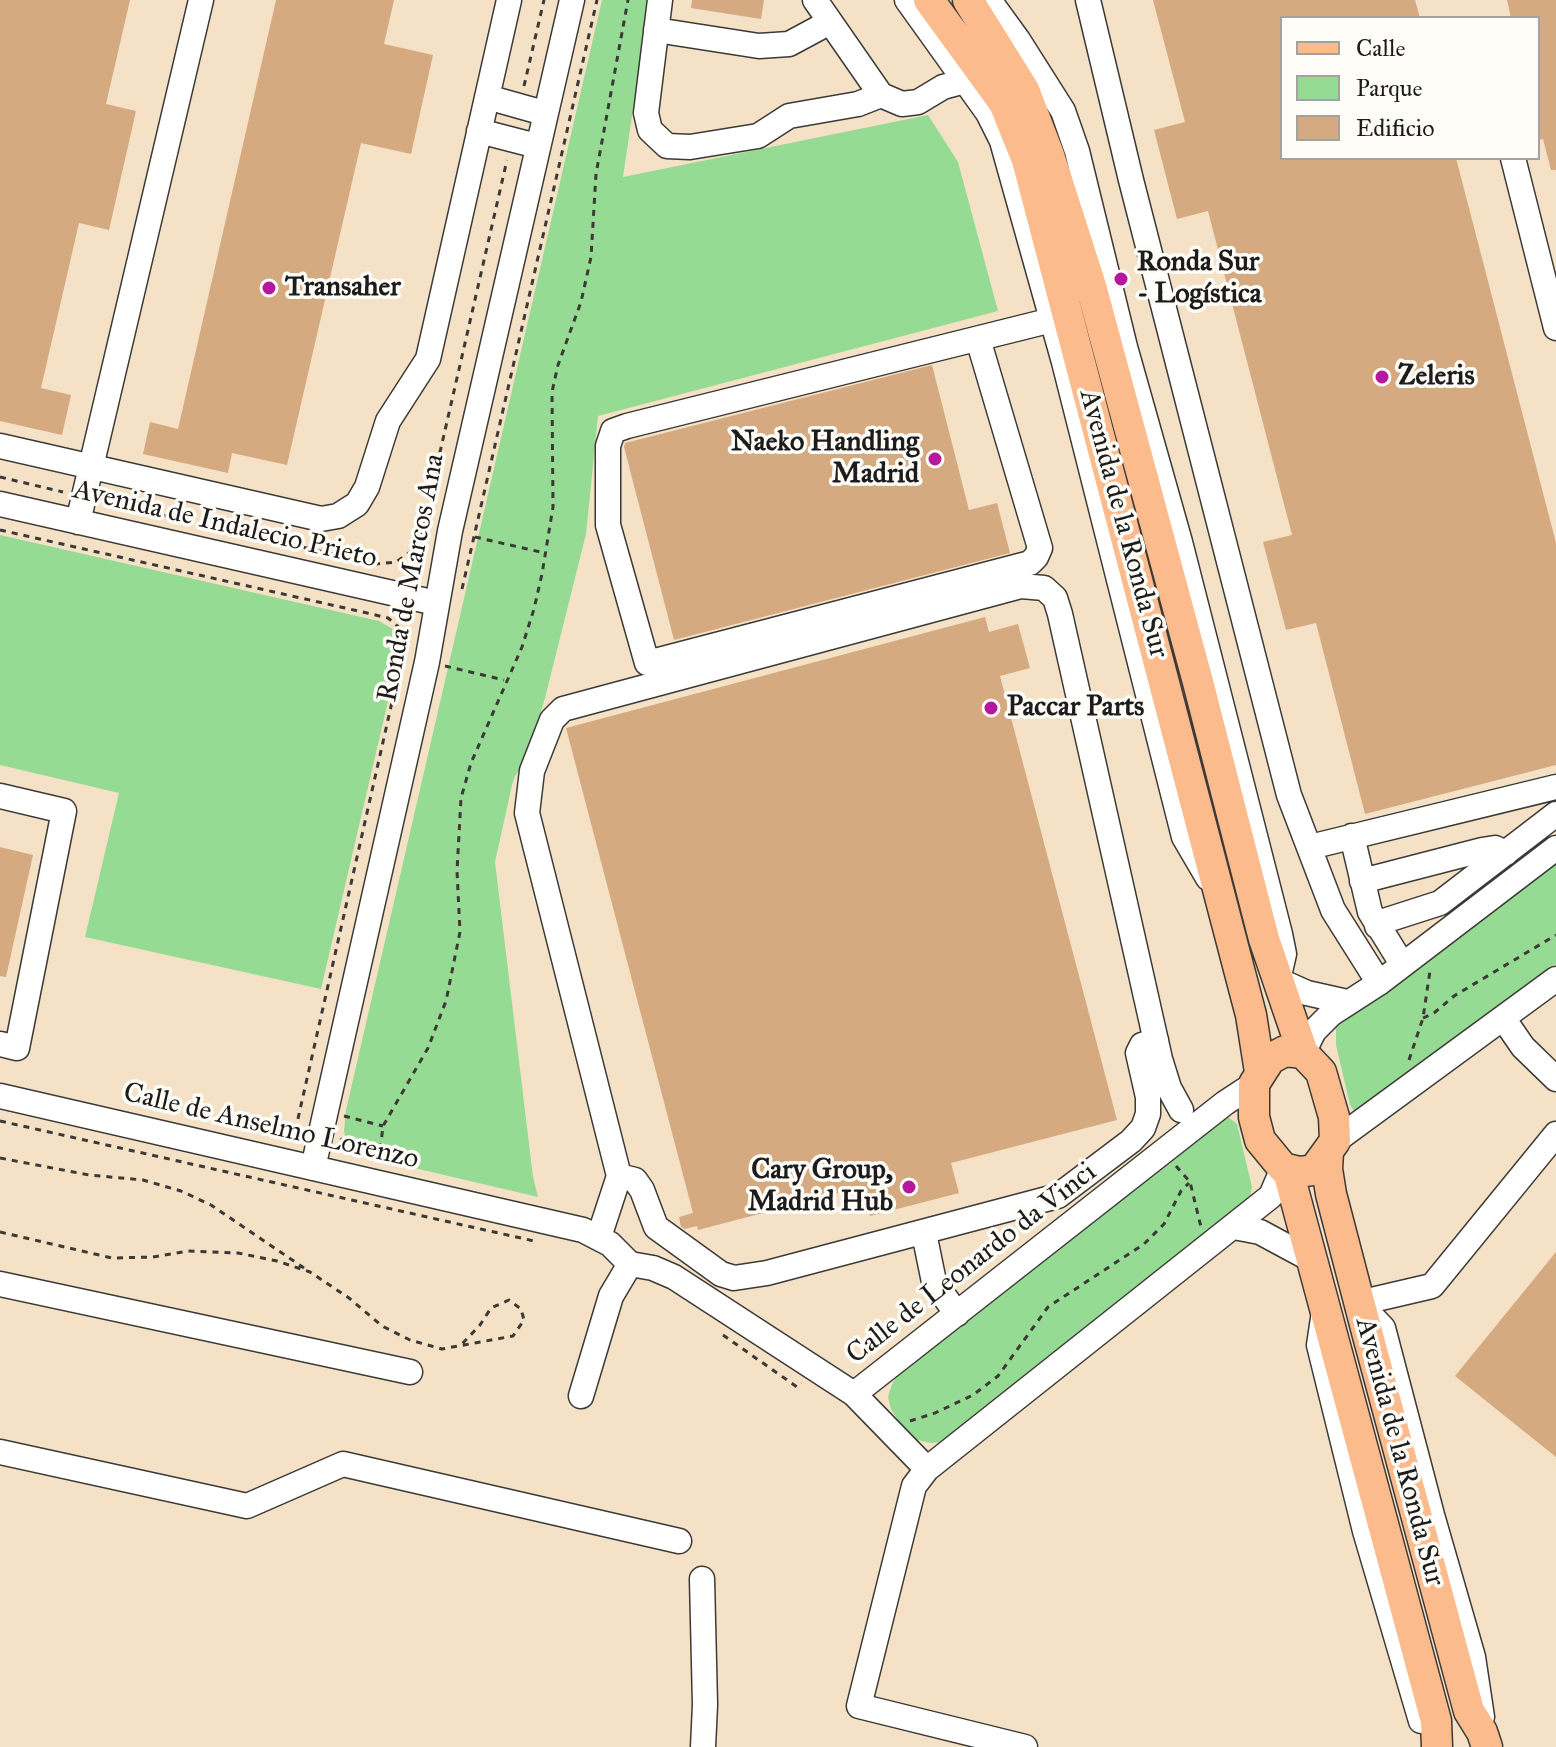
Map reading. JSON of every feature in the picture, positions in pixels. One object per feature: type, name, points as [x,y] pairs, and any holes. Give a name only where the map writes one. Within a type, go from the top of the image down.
[{"type":"main road","name":"Avenida de la Ronda Sur","points":[[929,0],[1004,103],[1017,131],[1071,359],[1171,702],[1251,1015],[1257,1078]]},
{"type":"main road","name":"Avenida de la Ronda Sur","points":[[968,0],[1024,90],[1038,122],[1091,286],[1117,349],[1264,939],[1303,1053]]},
{"type":"main road","points":[[1285,1051],[1303,1053],[1321,1072],[1334,1117],[1332,1146],[1314,1170],[1285,1169],[1260,1140],[1254,1117],[1257,1078],[1270,1059],[1285,1051]]},
{"type":"main road","name":"Avenida de la Ronda Sur","points":[[1332,1146],[1327,1169],[1331,1194],[1469,1711],[1484,1739]]},
{"type":"main road","name":"Avenida de la Ronda Sur","points":[[1285,1169],[1325,1306],[1436,1721],[1437,1744]]},
{"type":"street","points":[[78,522],[201,0]]},
{"type":"street","points":[[0,446],[321,519],[338,516],[357,504],[367,487],[388,421],[428,359],[509,0]]},
{"type":"street","name":"Ronda de Marcos Ana","points":[[313,1168],[427,662],[448,601],[450,531],[572,0]]},
{"type":"street","points":[[660,0],[646,113],[650,130],[667,146],[690,147],[758,136],[789,116],[858,104],[881,95]]},
{"type":"street","points":[[815,0],[881,95],[902,104],[918,102],[943,87],[965,81]]},
{"type":"street","points":[[907,0],[988,113],[1002,141],[1052,320],[1071,359]]},
{"type":"street","points":[[989,0],[1063,111],[1077,151],[1117,349]]},
{"type":"street","points":[[1088,0],[1131,180],[1289,795],[1333,910],[1379,983]]},
{"type":"street","points":[[656,30],[759,46],[789,44],[830,22]]},
{"type":"street","points":[[487,97],[544,113]]},
{"type":"street","points":[[479,131],[537,146]]},
{"type":"street","points":[[1514,160],[1556,328]]},
{"type":"street","points":[[978,339],[1040,548],[1030,563],[647,663],[608,525],[608,446],[613,431],[1052,320]]},
{"type":"street","name":"Avenida de Indalecio Prieto","points":[[0,504],[448,601]]},
{"type":"street","points":[[854,1394],[674,1277],[653,1268],[630,1264],[599,1237],[619,1176],[527,813],[532,771],[552,720],[563,709],[1021,586],[1044,588],[1055,598],[1060,614],[1156,1040],[1169,1088],[1181,1110]]},
{"type":"street","points":[[1310,847],[1556,787]]},
{"type":"street","points":[[0,796],[64,811],[17,1048],[0,1044]]},
{"type":"street","points":[[1377,926],[1440,903],[1556,814]]},
{"type":"street","points":[[1352,836],[1370,912],[1402,964]]},
{"type":"street","points":[[1362,881],[1482,850],[1495,848],[1506,853]]},
{"type":"street","points":[[1303,1053],[1314,1031],[1347,1002],[1379,983],[1556,848]]},
{"type":"street","points":[[1332,1146],[1556,979]]},
{"type":"street","points":[[1278,980],[1307,993],[1347,1002]]},
{"type":"street","points":[[1503,1018],[1523,1047],[1556,1079]]},
{"type":"street","points":[[619,1176],[635,1180],[656,1227],[721,1274],[734,1278],[767,1273],[1058,1196],[1131,1141],[1143,1128],[1148,1114],[1148,1097],[1138,1053],[1142,1045],[1156,1040]]},
{"type":"street","name":"Calle de Leonardo da Vinci","points":[[927,1469],[854,1394],[1257,1078]]},
{"type":"street","name":"Calle de Anselmo Lorenzo","points":[[0,1096],[528,1217],[599,1237]]},
{"type":"street","points":[[1359,1303],[1432,1286],[1556,1134]]},
{"type":"street","points":[[1025,1747],[859,1706],[914,1486],[927,1469],[1271,1196],[1285,1169]]},
{"type":"street","points":[[1234,1227],[1260,1232],[1312,1260]]},
{"type":"street","points":[[924,1233],[934,1282],[957,1314]]},
{"type":"street","points":[[581,1396],[611,1296],[630,1264]]},
{"type":"street","points":[[0,1284],[410,1372]]},
{"type":"street","points":[[0,1452],[247,1506],[343,1464],[679,1541]]},
{"type":"street","points":[[702,1579],[703,1747]]},
{"type":"path","points":[[519,106],[544,0]]},
{"type":"path","points":[[448,601],[474,537],[597,0]]},
{"type":"path","points":[[373,1163],[378,1165],[383,1126],[428,1048],[446,1001],[460,932],[457,871],[461,798],[471,763],[522,647],[534,609],[553,507],[552,392],[558,365],[581,302],[591,257],[596,174],[628,0]]},
{"type":"path","points":[[0,477],[376,564],[396,562],[410,552],[421,535],[511,140]]},
{"type":"path","points":[[0,530],[388,618],[402,630],[406,640],[403,657],[297,1123],[280,1139]]},
{"type":"path","points":[[474,537],[545,553]]},
{"type":"path","points":[[447,654],[444,666],[506,681]]},
{"type":"path","points":[[1423,1018],[1556,935]]},
{"type":"path","points":[[1418,1082],[1409,1062],[1423,1018],[1430,967]]},
{"type":"path","points":[[340,1125],[341,1115],[383,1126]]},
{"type":"path","points":[[0,1121],[531,1242],[547,1237]]},
{"type":"path","points":[[340,1136],[353,1157]]},
{"type":"path","points":[[1163,1152],[1190,1182],[1199,1224],[1211,1243]]},
{"type":"path","points":[[0,1158],[89,1175],[143,1180],[181,1191],[211,1205],[349,1298],[382,1326],[410,1340],[442,1349],[513,1336],[524,1320],[521,1309],[509,1300],[491,1308],[462,1344]]},
{"type":"path","points":[[889,1432],[898,1423],[935,1413],[973,1395],[998,1376],[1048,1307],[1144,1244],[1164,1224],[1181,1191],[1190,1182]]},
{"type":"path","points":[[0,1232],[112,1258],[153,1257],[188,1251],[238,1253],[310,1272]]},
{"type":"path","points":[[724,1336],[797,1387],[811,1367]]},
{"type":"green space","points":[[602,0],[649,0],[623,177],[928,115],[958,162],[998,311],[598,416],[586,534],[545,698],[525,764],[512,785],[495,862],[533,1177],[538,1197],[363,1156],[346,1140],[344,1131],[346,1110]]},
{"type":"green space","points":[[0,535],[379,621],[396,631],[400,642],[399,654],[321,989],[85,937],[119,793],[0,765]]},
{"type":"green space","points":[[1556,861],[1556,964],[1357,1112],[1354,1111],[1336,1045],[1336,1027]]},
{"type":"green space","points":[[1227,1116],[1237,1124],[1252,1187],[1250,1198],[943,1442],[917,1440],[906,1433],[891,1409],[888,1397],[899,1373]]},
{"type":"building","points":[[0,0],[130,0],[106,104],[136,111],[109,230],[79,223],[41,388],[71,395],[62,435],[0,421]]},
{"type":"building","name":"Transaher","points":[[276,0],[394,0],[384,44],[433,55],[411,154],[361,143],[287,465],[232,453],[228,473],[143,454],[150,422],[178,429]]},
{"type":"building","points":[[692,0],[764,0],[761,19],[691,8]]},
{"type":"building","name":"Zeleris","points":[[1153,0],[1415,0],[1419,16],[1280,16],[1280,160],[1457,160],[1556,543],[1556,765],[1365,814],[1316,623],[1286,630],[1263,542],[1292,535],[1208,211],[1177,219],[1154,130],[1185,122]]},
{"type":"building","points":[[1507,0],[1556,0],[1556,170],[1551,170],[1543,139],[1540,140],[1540,16],[1511,16]]},
{"type":"building","points":[[932,365],[969,510],[997,503],[1010,553],[674,640],[625,443]]},
{"type":"building","points":[[985,617],[989,632],[1018,624],[1030,668],[1000,676],[1117,1120],[951,1163],[959,1193],[870,1216],[862,1187],[698,1230],[697,1226],[685,1229],[681,1227],[679,1217],[693,1213],[566,728]]},
{"type":"building","points":[[0,847],[33,855],[6,977],[0,976]]},
{"type":"building","points":[[1556,1252],[1556,1457],[1455,1376]]},
{"type":"place","name":"Ronda Sur - Logística","points":[[1121,279]]},
{"type":"place","name":"Transaher","points":[[269,288]]},
{"type":"place","name":"Zeleris","points":[[1382,377]]},
{"type":"place","name":"Naeko Handling Madrid","points":[[935,459]]},
{"type":"place","name":"Paccar Parts","points":[[991,708]]},
{"type":"place","name":"Cary Group, Madrid Hub","points":[[909,1187]]}]
